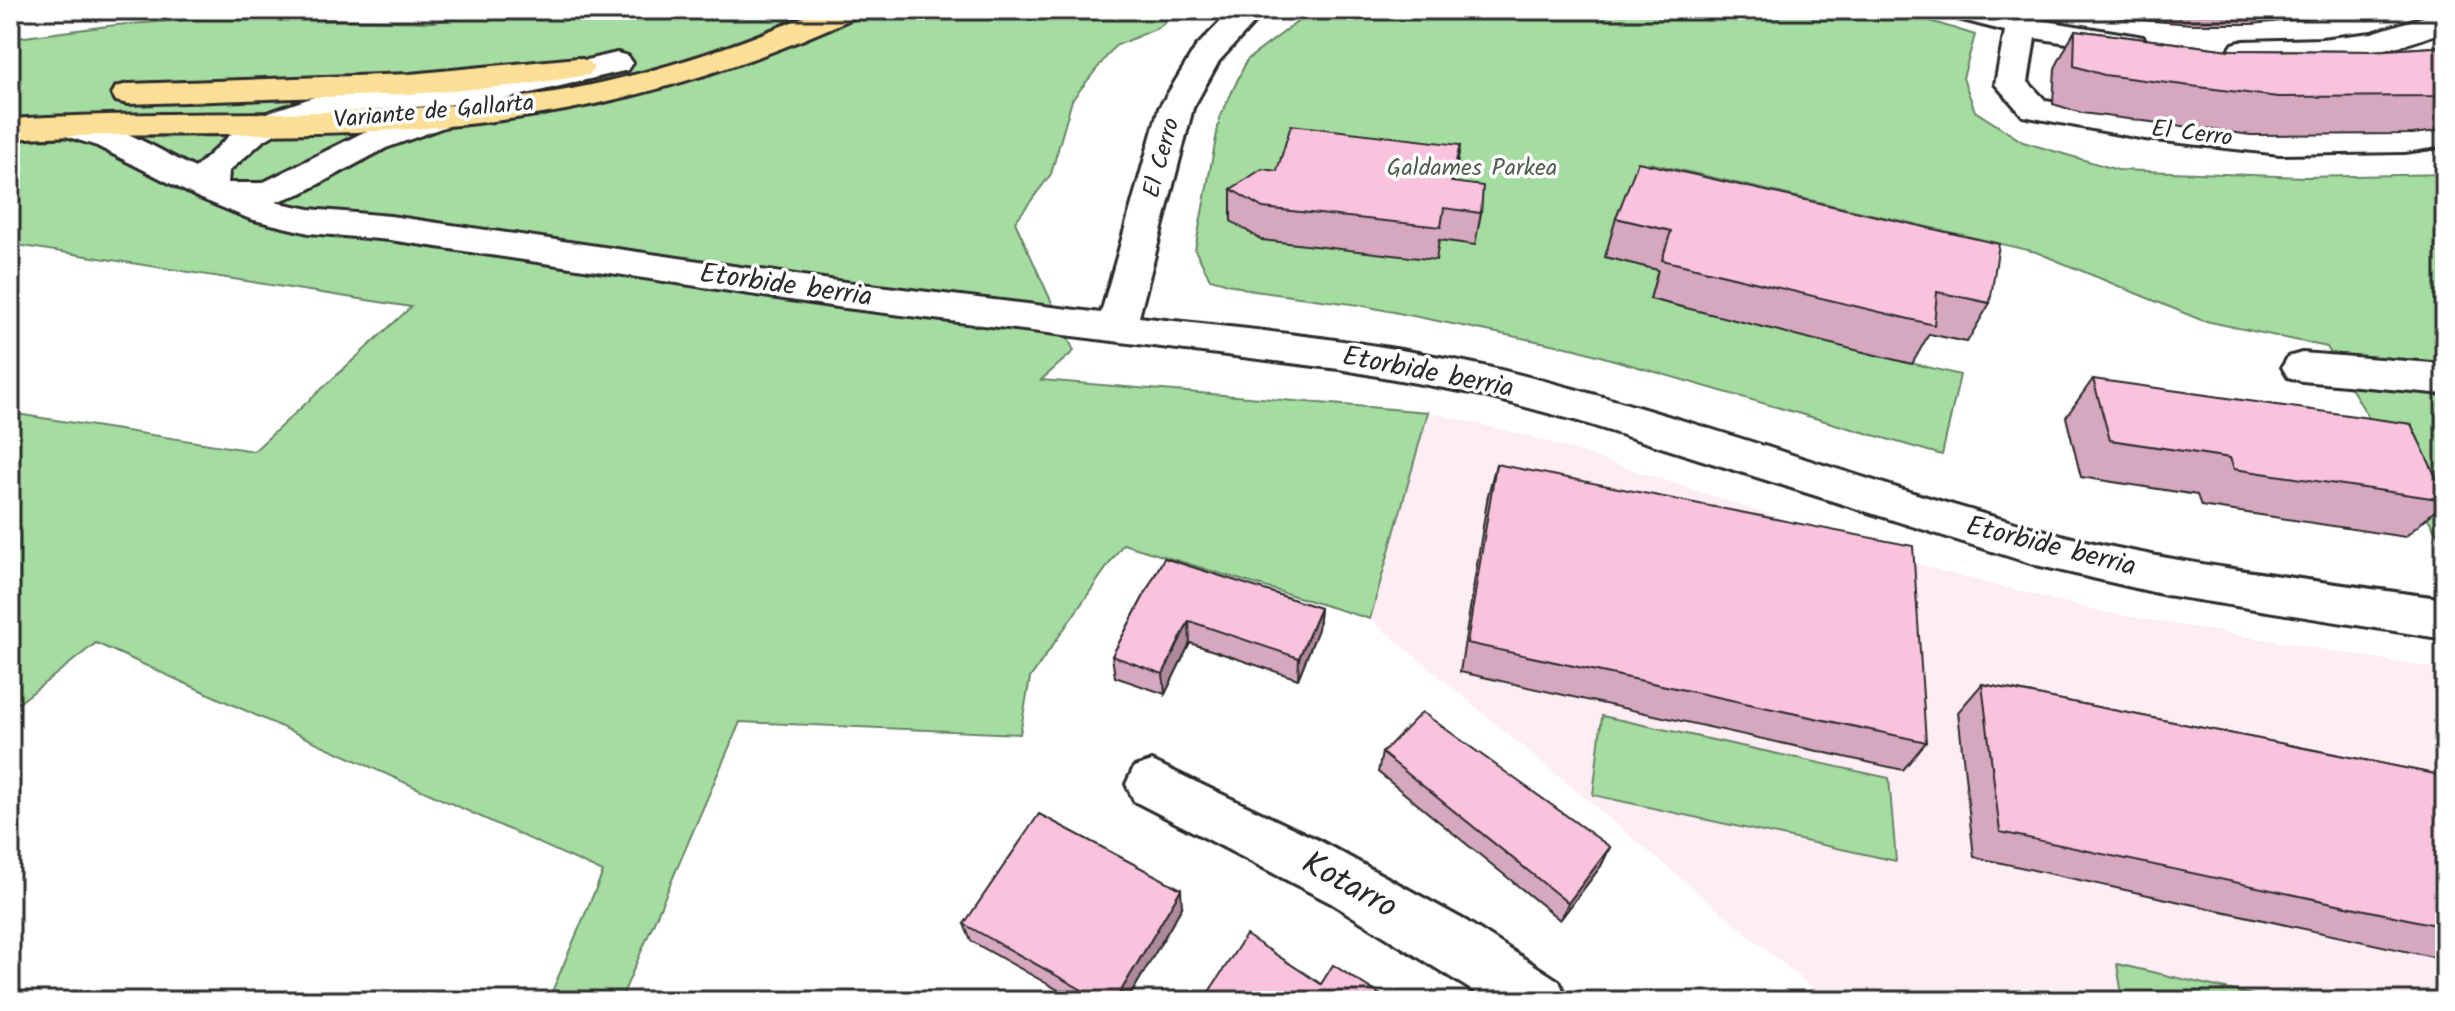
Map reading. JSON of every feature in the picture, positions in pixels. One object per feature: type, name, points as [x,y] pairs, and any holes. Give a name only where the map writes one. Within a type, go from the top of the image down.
[{"type":"main road","name":"Variante de Gallarta","points":[[10,101],[500,78],[617,63],[772,23],[803,10]]},
{"type":"main road","name":"Variante de Gallarta","points":[[10,129],[446,115],[519,108],[634,85],[735,56],[799,32],[844,10]]},
{"type":"street","name":"El Cerro","points":[[1116,329],[1176,108],[1189,78],[1214,46],[1251,10]]},
{"type":"street","points":[[1962,10],[2024,18],[2166,48]]},
{"type":"street","name":"El Cerro","points":[[2024,18],[2018,61],[2011,84],[2035,109],[2145,129],[2280,144],[2405,142],[2445,136]]},
{"type":"street","points":[[2211,52],[2301,51],[2387,39],[2445,19]]},
{"type":"street","points":[[446,115],[361,146],[287,187],[257,195],[220,193],[212,168],[229,151],[287,120],[329,103],[497,91],[617,63]]},
{"type":"street","points":[[218,91],[255,100],[287,120]]},
{"type":"street","name":"Etorbide berria","points":[[287,120],[325,167],[336,193],[351,207],[390,228]]},
{"type":"street","name":"Etorbide berria","points":[[68,126],[109,139],[263,211],[309,221],[390,228],[837,294],[1339,355],[1477,379],[1582,407],[2036,547],[2166,576],[2445,619]]},
{"type":"street","points":[[2302,367],[2445,379]]},
{"type":"street","name":"Kotarro","points":[[1152,784],[1252,833],[1456,945],[1539,1001]]},
{"type":"shaded area","points":[[1428,412],[1536,438],[1944,572],[2102,612],[2445,670],[2445,1001],[1828,1001],[1370,619]]},
{"type":"green space","points":[[512,10],[1182,10],[1158,28],[1115,46],[1072,100],[1051,174],[1015,222],[1074,351],[1041,380],[1428,412],[1370,619],[1123,544],[1030,678],[1020,734],[740,722],[620,1001],[548,1001],[603,872],[96,643],[10,710],[10,413],[254,451],[411,307],[10,244],[10,39],[116,25],[228,17],[433,22]]},
{"type":"green space","name":"Galdames Parkea","points":[[1313,10],[1895,10],[1975,35],[1963,78],[1975,111],[2023,142],[2118,170],[2306,177],[2445,174],[2445,538],[2439,537],[2327,347],[2201,320],[2036,252],[1649,163],[1627,201],[1606,257],[1658,270],[1650,299],[1960,375],[1942,455],[1576,349],[1359,305],[1254,291],[1210,279],[1195,250],[1220,117],[1247,60]]},
{"type":"green space","points":[[1602,716],[1889,778],[1896,861],[1593,795]]},
{"type":"green space","points":[[2117,964],[2278,1001],[2123,1001]]},
{"type":"building","points":[[2075,30],[2229,50],[2370,51],[2445,44],[2445,96],[2278,97],[2104,75],[2074,66]]},
{"type":"building","points":[[1291,125],[1460,145],[1451,182],[1483,186],[1481,213],[1444,208],[1441,227],[1263,208],[1231,189],[1262,169],[1277,171]]},
{"type":"building","points":[[1638,162],[1999,244],[1990,303],[1937,292],[1934,325],[1662,260],[1671,231],[1616,218]]},
{"type":"building","points":[[2093,379],[2411,424],[2445,500],[2234,469],[2230,458],[2110,440]]},
{"type":"building","points":[[1496,464],[1913,546],[1926,742],[1467,643]]},
{"type":"building","points":[[1164,558],[1320,608],[1299,658],[1189,621],[1163,674],[1112,656]]},
{"type":"building","points":[[1982,684],[2445,776],[2445,927],[2000,832]]},
{"type":"building","points":[[1422,712],[1610,847],[1568,903],[1382,753]]},
{"type":"building","points":[[1039,814],[1181,889],[1115,1001],[1102,1001],[964,924]]},
{"type":"building","points":[[1246,935],[1321,984],[1333,965],[1390,1001],[1203,1001]]}]
